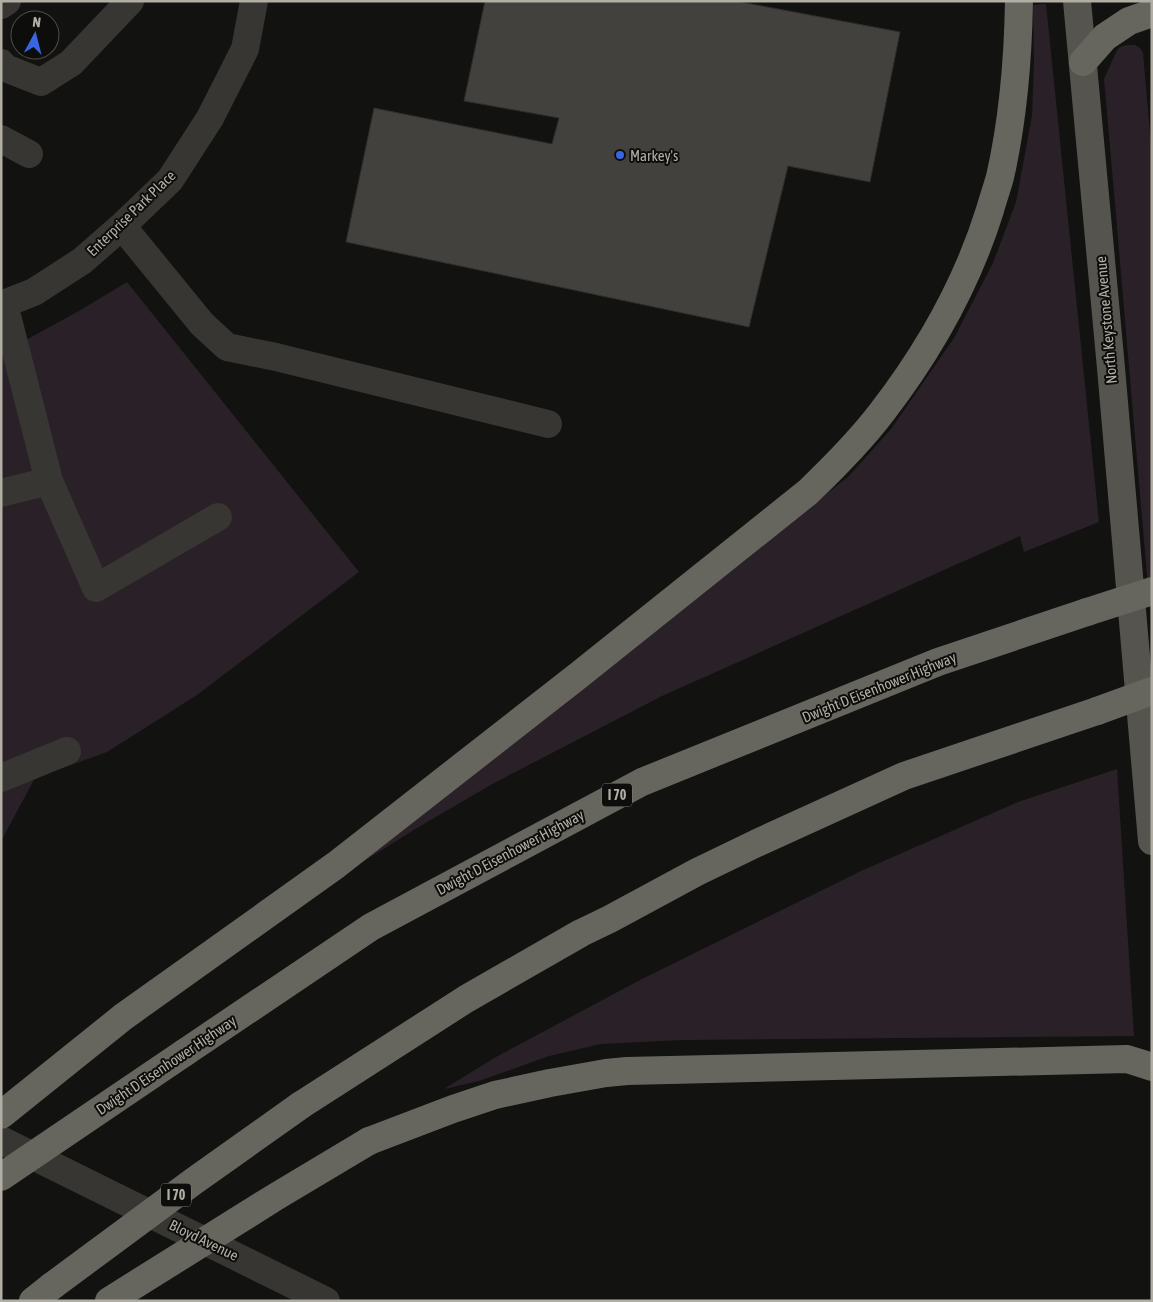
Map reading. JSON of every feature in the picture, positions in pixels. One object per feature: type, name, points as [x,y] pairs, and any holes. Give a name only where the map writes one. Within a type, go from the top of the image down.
[{"type":"highway","points":[[1,1115],[123,1017],[336,865],[808,492],[847,453],[881,414],[912,371],[959,290],[972,261],[1000,179],[1008,136],[1019,36],[1019,1]]},
{"type":"highway","points":[[1082,62],[1106,37],[1129,21],[1152,13]]},
{"type":"highway","name":"Dwight D Eisenhower Highway","points":[[1,1177],[370,927],[642,782],[938,662],[1152,591]]},
{"type":"highway","name":"I 70","points":[[42,1294],[194,1181],[301,1105],[466,998],[581,933],[697,872],[904,776],[1152,691]]},
{"type":"highway","points":[[109,1301],[369,1141],[460,1106],[496,1095],[550,1083],[628,1071],[1127,1059],[1152,1067]]},
{"type":"main road","name":"North Keystone Avenue","points":[[1077,1],[1152,841]]},
{"type":"street","points":[[1,4],[6,1]]},
{"type":"street","points":[[1,63],[5,68],[41,82],[71,63],[130,1]]},
{"type":"street","name":"Enterprise Park Place","points":[[3,305],[34,292],[82,261],[170,180],[210,118],[245,49],[254,1]]},
{"type":"street","points":[[1,139],[29,154]]},
{"type":"street","points":[[122,226],[202,324],[227,347],[276,357],[548,424]]},
{"type":"street","points":[[3,305],[49,481],[96,588],[218,517]]},
{"type":"street","points":[[1,493],[49,481]]},
{"type":"street","points":[[1,778],[67,751]]},
{"type":"street","name":"Bloyd Avenue","points":[[1,1140],[326,1301]]},
{"type":"shaded area","points":[[1046,4],[1099,522],[1024,552],[1020,536],[662,696],[494,783],[345,873],[662,626],[849,476],[891,429],[954,338],[993,263],[1016,202],[1032,116],[1034,61],[1033,5]]},
{"type":"shaded area","points":[[1126,45],[1135,45],[1143,53],[1152,156],[1152,634],[1104,79],[1117,50]]},
{"type":"shaded area","points":[[127,282],[359,572],[197,695],[107,752],[35,778],[1,841],[1,348],[24,341]]},
{"type":"shaded area","points":[[1117,769],[1134,1036],[682,1040],[601,1044],[549,1056],[479,1081],[444,1089],[496,1057],[640,980],[861,871],[1018,802]]},
{"type":"building","name":"Markey's","points":[[485,1],[736,1],[900,32],[870,182],[788,166],[749,327],[346,242],[374,108],[552,144],[559,118],[464,101]]},
{"type":"place","name":"Markey's","points":[[620,155]]}]
